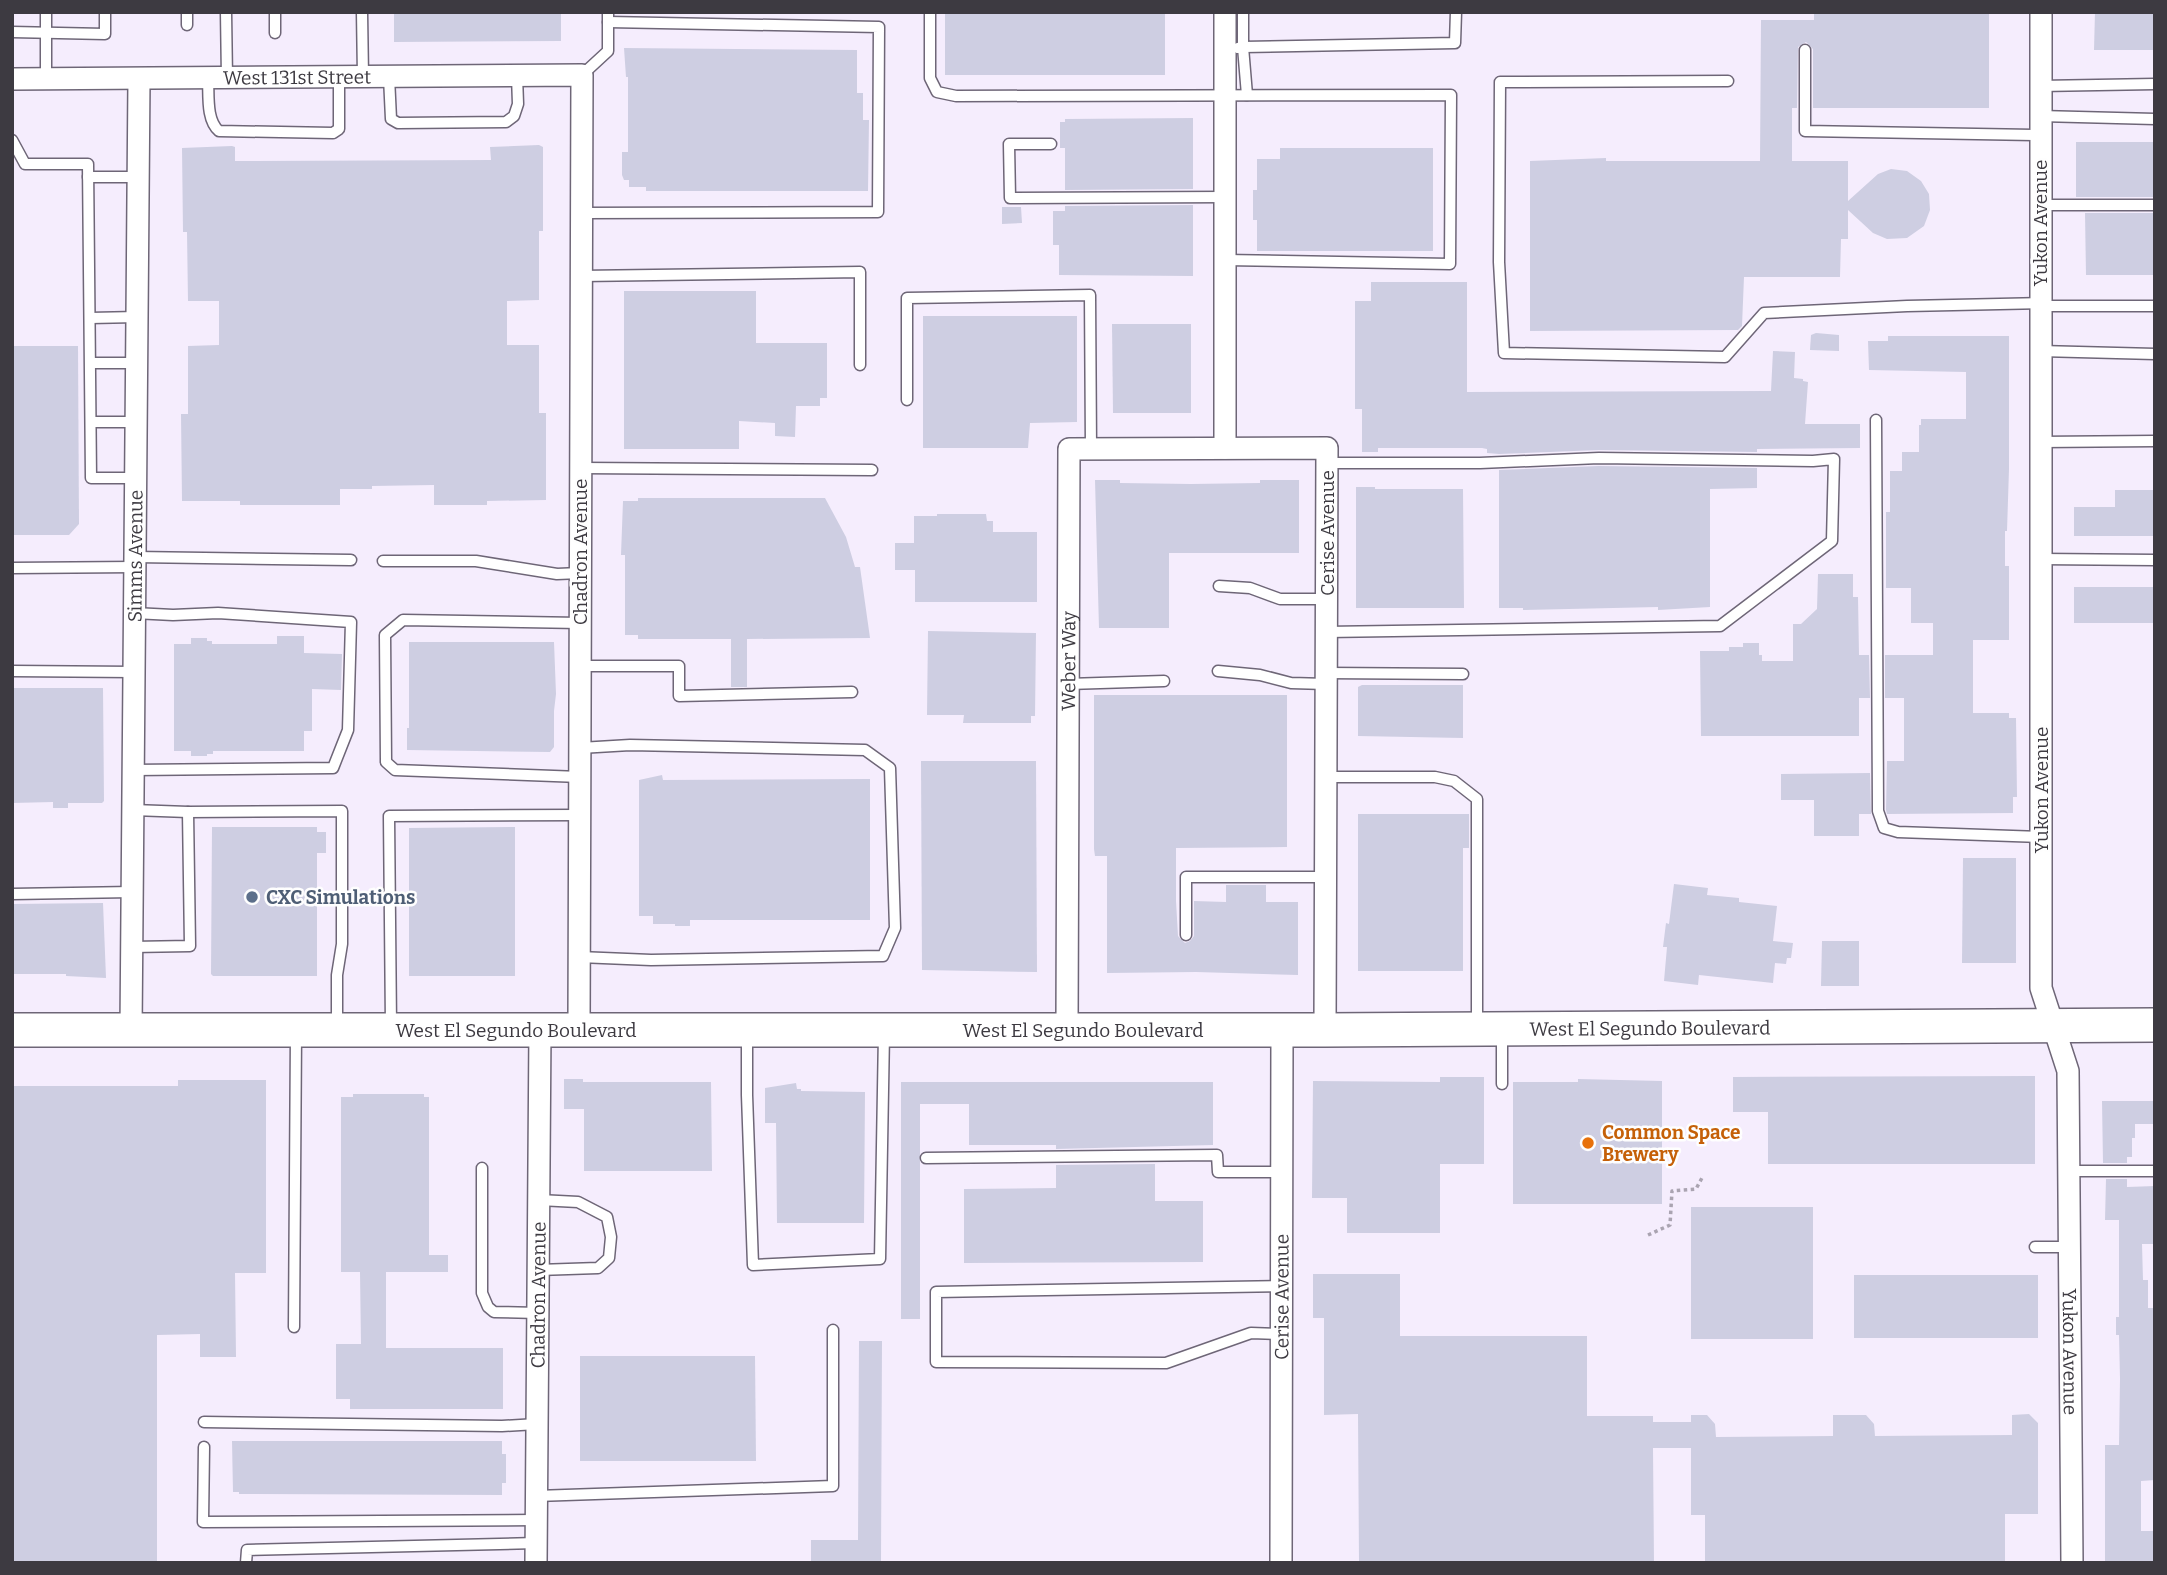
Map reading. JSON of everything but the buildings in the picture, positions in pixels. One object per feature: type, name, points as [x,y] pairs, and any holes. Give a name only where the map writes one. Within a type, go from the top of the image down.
[{"type":"main road","name":"West El Segundo Boulevard","points":[[12,1030],[1325,1030],[2155,1025]]},
{"type":"street","points":[[1091,449],[1225,449],[1225,94],[1234,48],[1225,12]]},
{"type":"street","name":"Yukon Avenue","points":[[2041,12],[2041,988],[2067,1071],[2072,1563]]},
{"type":"street","name":"West 131st Street","points":[[12,79],[582,75]]},
{"type":"street","name":"Chadron Avenue","points":[[579,1029],[582,75]]},
{"type":"street","name":"Simms Avenue","points":[[131,1030],[139,79]]},
{"type":"street","name":"Weber Way","points":[[1067,1029],[1069,449],[1091,449]]},
{"type":"street","name":"Cerise Avenue","points":[[1225,449],[1327,449],[1325,1030]]},
{"type":"street","name":"Chadron Avenue","points":[[536,1553],[540,1029]]},
{"type":"street","name":"Cerise Avenue","points":[[1281,1563],[1282,1030]]},
{"type":"lane","points":[[47,12],[47,79]]},
{"type":"lane","points":[[12,33],[105,34],[105,12]]},
{"type":"lane","points":[[187,12],[187,25]]},
{"type":"lane","points":[[226,12],[217,79],[209,108],[214,126],[219,131],[333,133],[339,129],[339,78]]},
{"type":"lane","points":[[275,12],[275,33]]},
{"type":"lane","points":[[362,12],[363,77]]},
{"type":"lane","points":[[930,12],[930,78],[937,92],[956,96],[1451,94],[1450,264],[1224,260]]},
{"type":"lane","points":[[1243,12],[1234,48],[1247,94]]},
{"type":"lane","points":[[1234,48],[1455,43],[1456,12]]},
{"type":"lane","points":[[582,75],[608,51],[608,17],[878,27],[878,212],[582,213]]},
{"type":"lane","points":[[1805,50],[1805,131],[2155,119]]},
{"type":"lane","points":[[389,77],[391,119],[398,123],[506,122],[514,116],[518,104],[517,76]]},
{"type":"lane","points":[[1728,81],[1500,82],[1499,262],[1504,353],[1725,357],[1764,313],[1906,306],[2155,306]]},
{"type":"lane","points":[[2040,86],[2155,84]]},
{"type":"lane","points":[[12,140],[25,164],[88,164],[91,478],[135,478]]},
{"type":"lane","points":[[1051,144],[1009,144],[1010,198],[1225,197]]},
{"type":"lane","points":[[88,177],[138,177]]},
{"type":"lane","points":[[2040,205],[2155,205]]},
{"type":"lane","points":[[581,276],[860,272],[860,365]]},
{"type":"lane","points":[[906,400],[907,298],[1090,295],[1091,449]]},
{"type":"lane","points":[[90,318],[137,317]]},
{"type":"lane","points":[[2040,351],[2155,354]]},
{"type":"lane","points":[[91,363],[136,363]]},
{"type":"lane","points":[[1876,420],[1878,811],[1884,828],[1898,832],[2041,837]]},
{"type":"lane","points":[[91,422],[136,422]]},
{"type":"lane","points":[[2040,442],[2155,441]]},
{"type":"lane","points":[[1326,632],[1720,626],[1832,541],[1834,459],[1599,458],[1480,463],[1327,463]]},
{"type":"lane","points":[[581,468],[872,470]]},
{"type":"lane","points":[[2040,559],[2155,560]]},
{"type":"lane","points":[[12,568],[135,562],[351,560]]},
{"type":"lane","points":[[383,561],[476,561],[557,573],[580,573]]},
{"type":"lane","points":[[1219,586],[1250,588],[1280,599],[1326,599]]},
{"type":"lane","points":[[133,770],[333,768],[348,730],[351,622],[218,613],[134,613]]},
{"type":"lane","points":[[580,623],[403,620],[385,635],[386,762],[395,770],[580,777]]},
{"type":"lane","points":[[580,666],[679,666],[679,696],[852,692]]},
{"type":"lane","points":[[12,671],[134,672]]},
{"type":"lane","points":[[1218,671],[1260,675],[1291,683],[1326,678],[1463,674]]},
{"type":"lane","points":[[1068,684],[1164,681]]},
{"type":"lane","points":[[579,957],[651,960],[883,956],[895,929],[890,768],[865,750],[629,745],[580,748]]},
{"type":"lane","points":[[1326,777],[1435,777],[1454,781],[1477,799],[1489,1028],[1502,1084]]},
{"type":"lane","points":[[133,810],[342,811],[342,944],[337,975],[337,1030]]},
{"type":"lane","points":[[132,947],[190,946],[188,812]]},
{"type":"lane","points":[[391,1029],[388,816],[579,815]]},
{"type":"lane","points":[[1186,935],[1186,877],[1326,877]]},
{"type":"lane","points":[[12,894],[132,892]]},
{"type":"lane","points":[[747,1029],[753,1265],[880,1259],[884,1029]]},
{"type":"lane","points":[[294,1326],[296,1030]]},
{"type":"lane","points":[[926,1158],[1217,1155],[1218,1172],[1282,1172]]},
{"type":"lane","points":[[482,1168],[482,1293],[488,1307],[494,1312],[538,1314]]},
{"type":"lane","points":[[2068,1171],[2155,1171]]},
{"type":"lane","points":[[538,1270],[598,1268],[609,1258],[611,1237],[607,1217],[578,1202],[539,1200]]},
{"type":"lane","points":[[2035,1247],[2069,1247]]},
{"type":"lane","points":[[1280,1334],[1251,1333],[1166,1363],[936,1362],[936,1292],[1282,1286]]},
{"type":"lane","points":[[537,1496],[833,1486],[833,1330]]},
{"type":"lane","points":[[204,1422],[502,1426],[537,1424]]},
{"type":"lane","points":[[204,1447],[203,1522],[536,1520]]},
{"type":"lane","points":[[246,1563],[247,1550],[536,1553]]},
{"type":"path","points":[[1648,1235],[1670,1225],[1672,1191],[1696,1189],[1703,1176]]},
{"type":"place","name":"CXC Simulations","points":[[252,897]]},
{"type":"place","name":"Common Space Brewery","points":[[1588,1143]]}]
